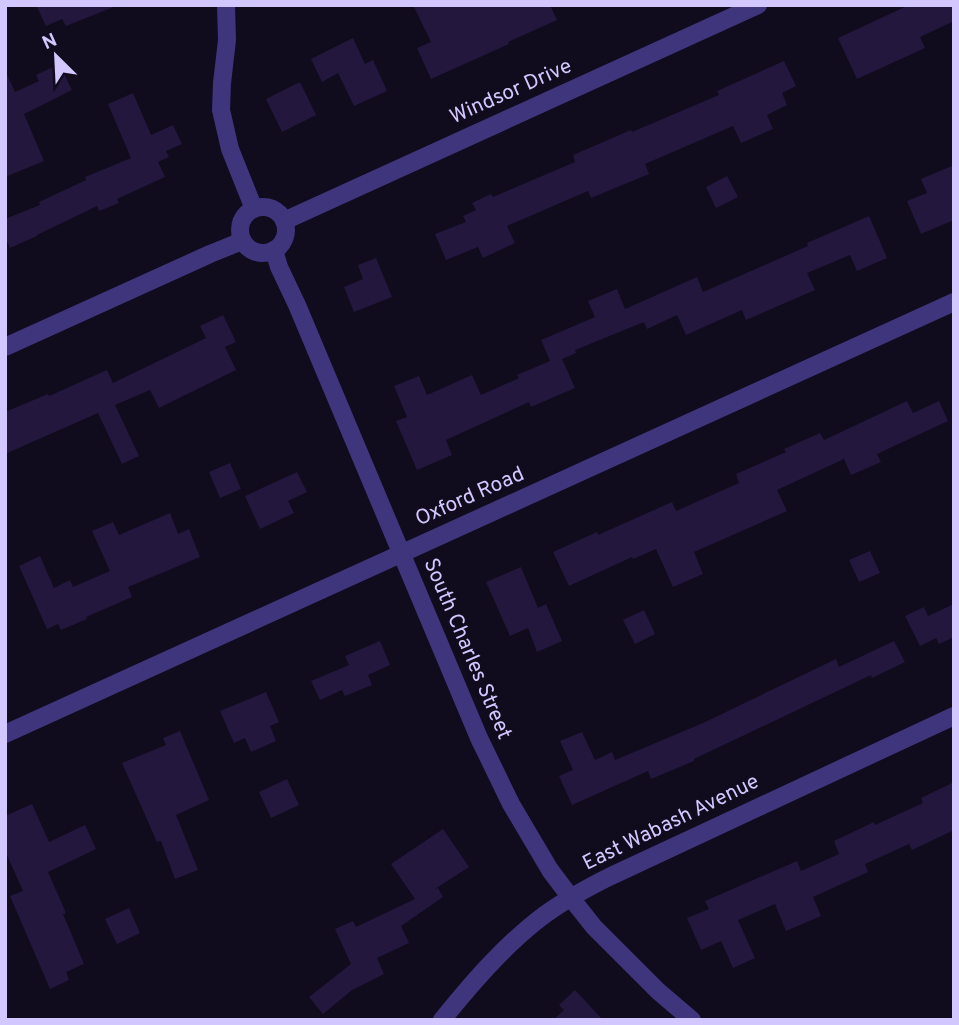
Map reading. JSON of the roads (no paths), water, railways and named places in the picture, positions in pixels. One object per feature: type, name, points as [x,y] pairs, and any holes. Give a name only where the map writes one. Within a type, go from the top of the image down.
[{"type":"street","points":[[226,5],[227,40],[221,110],[230,149],[254,209]]},
{"type":"street","name":"Windsor Drive","points":[[284,221],[758,5]]},
{"type":"street","points":[[260,207],[275,211],[284,221],[283,241],[274,250],[260,253],[247,247],[242,241],[240,233],[243,219],[254,209],[260,207]]},
{"type":"street","points":[[5,347],[242,241]]},
{"type":"street","name":"South Charles Street","points":[[274,250],[479,738],[510,804],[550,870],[594,927],[658,991],[692,1020]]},
{"type":"street","name":"Oxford Road","points":[[5,734],[954,302]]},
{"type":"street","name":"East Wabash Avenue","points":[[442,1020],[501,951],[540,918],[570,898],[609,877],[954,716]]}]
